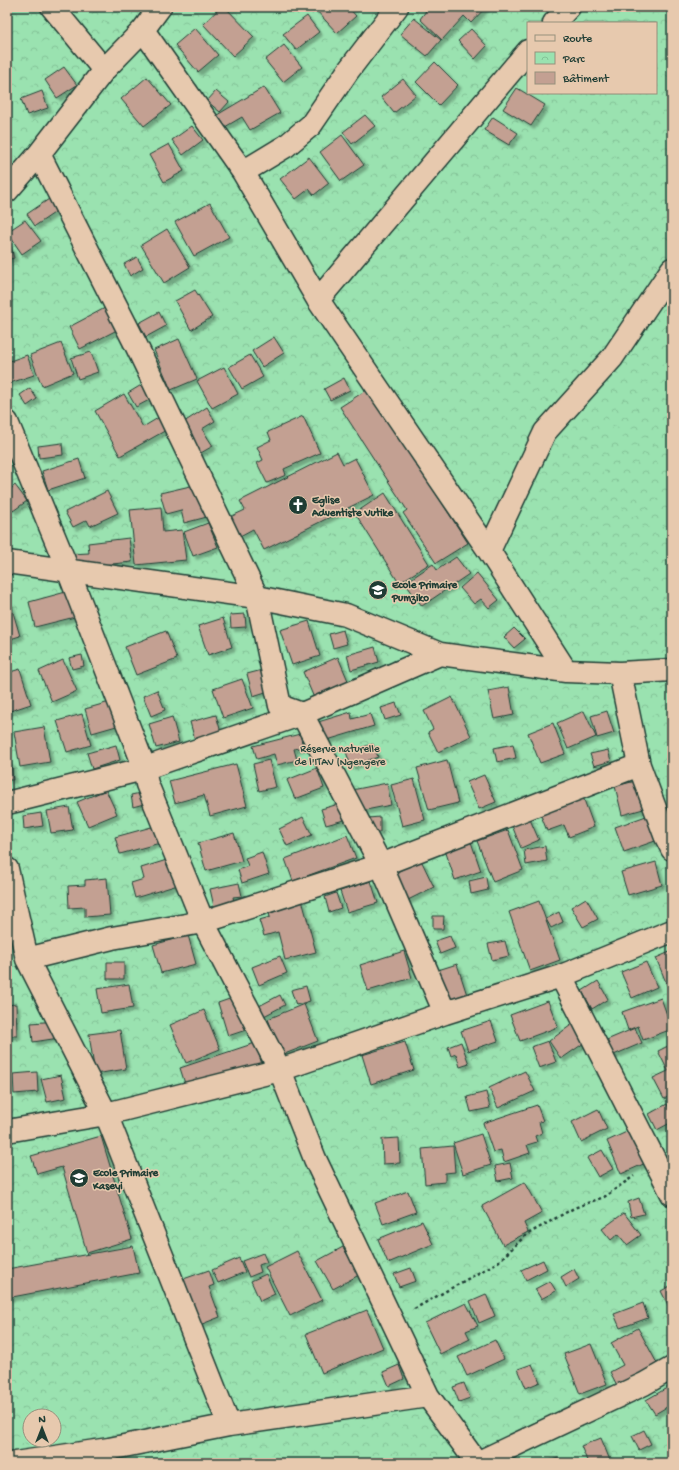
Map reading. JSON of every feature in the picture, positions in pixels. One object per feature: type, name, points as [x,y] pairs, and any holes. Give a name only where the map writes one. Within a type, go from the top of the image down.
[{"type":"street","points":[[52,7],[104,70]]},
{"type":"street","points":[[7,191],[39,154],[104,70],[143,30],[160,7]]},
{"type":"street","points":[[243,172],[286,146],[311,126],[348,71],[397,7]]},
{"type":"street","points":[[555,22],[569,7]]},
{"type":"street","points":[[143,30],[243,172],[318,300],[489,551],[566,671]]},
{"type":"street","points":[[318,300],[527,53]]},
{"type":"street","points":[[39,154],[136,345],[257,597],[280,706],[302,714],[381,865],[445,1013]]},
{"type":"street","points":[[489,551],[545,432],[612,358],[672,269]]},
{"type":"street","points":[[7,422],[68,570],[142,761],[147,784],[203,922],[280,1070],[315,1159],[428,1396],[477,1463],[644,1384],[672,1368]]},
{"type":"street","points":[[7,562],[257,597],[346,615],[440,654],[566,671],[620,673],[672,670]]},
{"type":"street","points":[[7,803],[143,769],[302,714],[440,654]]},
{"type":"street","points":[[620,673],[639,765],[665,835],[672,849]]},
{"type":"street","points":[[27,959],[112,938],[203,922],[381,865],[639,765]]},
{"type":"street","points":[[7,869],[27,959],[106,1114],[229,1425]]},
{"type":"street","points":[[7,1131],[106,1114],[280,1070],[445,1013],[561,976],[672,931]]},
{"type":"street","points":[[561,976],[672,1194]]},
{"type":"street","points":[[15,1463],[109,1449],[229,1425],[428,1396]]},
{"type":"path","points":[[392,1321],[498,1262],[526,1235],[574,1208],[604,1197],[656,1162]]},
{"type":"green space","name":"Réserve naturelle de l'ITAV (Ngengere","points":[[7,7],[672,7],[672,1463],[7,1463]]},
{"type":"building","points":[[221,7],[225,7],[254,37],[233,56],[203,24]]},
{"type":"building","points":[[318,7],[348,7],[356,16],[337,33],[315,9]]},
{"type":"building","points":[[421,7],[486,7],[471,23],[464,16],[442,40],[420,19],[426,11]]},
{"type":"building","points":[[307,16],[319,32],[296,50],[283,34]]},
{"type":"building","points":[[414,18],[441,40],[427,56],[400,34]]},
{"type":"building","points":[[195,28],[218,55],[198,72],[175,45]]},
{"type":"building","points":[[471,29],[487,46],[475,59],[458,41]]},
{"type":"building","points":[[284,45],[302,67],[283,82],[265,60]]},
{"type":"building","points":[[435,62],[458,85],[439,105],[416,82]]},
{"type":"building","points":[[64,67],[77,85],[57,98],[45,80]]},
{"type":"building","points":[[147,77],[171,105],[144,126],[121,99]]},
{"type":"building","points":[[403,79],[416,95],[394,113],[381,97]]},
{"type":"building","points":[[264,87],[280,113],[250,130],[242,117],[225,127],[217,115]]},
{"type":"building","points":[[517,88],[545,105],[531,126],[503,109]]},
{"type":"building","points":[[42,91],[48,108],[27,115],[21,99]]},
{"type":"building","points":[[216,91],[229,102],[220,112],[207,101]]},
{"type":"building","points":[[365,115],[375,126],[352,144],[343,132]]},
{"type":"building","points":[[493,117],[518,133],[509,145],[484,130]]},
{"type":"building","points":[[192,126],[203,140],[183,155],[172,140]]},
{"type":"building","points":[[342,135],[364,165],[341,181],[320,152]]},
{"type":"building","points":[[169,144],[184,171],[164,182],[149,155]]},
{"type":"building","points":[[309,157],[329,183],[314,195],[309,189],[296,199],[280,179]]},
{"type":"building","points":[[52,197],[60,209],[35,226],[27,214]]},
{"type":"building","points":[[210,203],[229,237],[194,256],[175,222]]},
{"type":"building","points":[[25,220],[41,241],[22,254],[7,232]]},
{"type":"building","points":[[167,229],[190,267],[164,283],[141,245]]},
{"type":"building","points":[[11,247],[14,258],[7,260],[7,248]]},
{"type":"building","points":[[137,257],[143,268],[130,276],[124,264]]},
{"type":"building","points":[[195,290],[212,317],[191,330],[175,301]]},
{"type":"building","points":[[105,308],[117,330],[80,349],[69,327]]},
{"type":"building","points":[[159,312],[166,326],[146,337],[139,323]]},
{"type":"building","points":[[274,337],[284,353],[262,367],[252,351]]},
{"type":"building","points":[[179,339],[197,379],[171,390],[154,350]]},
{"type":"building","points":[[61,343],[73,373],[42,386],[30,355]]},
{"type":"building","points":[[91,352],[98,372],[78,379],[71,358]]},
{"type":"building","points":[[27,355],[34,375],[7,384],[7,362]]},
{"type":"building","points":[[250,355],[263,377],[242,389],[229,367]]},
{"type":"building","points":[[224,367],[238,394],[212,408],[197,381]]},
{"type":"building","points":[[344,378],[350,390],[330,400],[324,389]]},
{"type":"building","points":[[143,384],[151,399],[136,407],[128,393]]},
{"type":"building","points":[[30,388],[37,399],[27,406],[20,395]]},
{"type":"building","points":[[368,389],[468,543],[436,563],[403,513],[407,510],[340,407]]},
{"type":"building","points":[[124,394],[143,427],[163,415],[170,428],[120,456],[95,411]]},
{"type":"building","points":[[207,407],[215,421],[202,429],[213,446],[199,454],[181,424]]},
{"type":"building","points":[[303,416],[320,453],[284,469],[286,475],[267,483],[257,463],[263,460],[257,447],[271,440],[268,432]]},
{"type":"building","points":[[62,443],[63,455],[39,458],[38,446]]},
{"type":"building","name":"Eglise Adventiste Vutike","points":[[337,452],[343,464],[355,458],[374,495],[264,550],[253,529],[240,536],[230,517],[245,510],[240,501]]},
{"type":"building","points":[[79,459],[85,478],[48,490],[42,471]]},
{"type":"building","points":[[199,484],[207,517],[184,523],[181,510],[166,514],[160,493]]},
{"type":"building","points":[[15,485],[27,501],[13,511],[7,503],[7,492]]},
{"type":"building","points":[[107,491],[118,513],[90,526],[87,520],[73,527],[65,512]]},
{"type":"building","points":[[385,493],[429,564],[399,583],[355,513]]},
{"type":"building","points":[[161,507],[163,532],[182,530],[186,560],[136,565],[130,510]]},
{"type":"building","points":[[208,523],[218,547],[193,556],[184,532]]},
{"type":"building","points":[[129,538],[132,562],[72,568],[71,554],[89,553],[88,543]]},
{"type":"building","points":[[456,557],[469,574],[422,606],[405,583],[433,564],[437,570]]},
{"type":"building","points":[[477,573],[499,600],[489,608],[481,599],[474,604],[460,588]]},
{"type":"building","points":[[73,590],[79,616],[35,627],[29,602]]},
{"type":"building","points":[[10,602],[20,636],[7,640],[7,603]]},
{"type":"building","points":[[245,614],[246,627],[231,628],[230,615]]},
{"type":"building","points":[[223,618],[232,647],[208,655],[198,626]]},
{"type":"building","points":[[309,621],[320,656],[292,665],[280,630]]},
{"type":"building","points":[[514,628],[525,639],[514,648],[504,637]]},
{"type":"building","points":[[343,630],[347,644],[333,648],[329,634]]},
{"type":"building","points":[[166,631],[177,659],[136,675],[125,647]]},
{"type":"building","points":[[375,647],[379,662],[351,670],[347,655]]},
{"type":"building","points":[[82,655],[84,666],[72,669],[69,658]]},
{"type":"building","points":[[338,657],[349,683],[314,698],[303,672]]},
{"type":"building","points":[[63,660],[77,691],[52,702],[39,671]]},
{"type":"building","points":[[20,669],[31,704],[7,712],[7,673]]},
{"type":"building","points":[[266,669],[272,690],[253,696],[247,674]]},
{"type":"building","points":[[242,679],[253,708],[223,718],[213,689]]},
{"type":"building","points":[[509,687],[514,715],[494,719],[488,691]]},
{"type":"building","points":[[157,690],[165,710],[151,716],[143,696]]},
{"type":"building","points":[[452,697],[471,736],[438,752],[428,732],[433,729],[424,711]]},
{"type":"building","points":[[113,701],[120,725],[92,733],[85,709]]},
{"type":"building","points":[[396,703],[401,715],[385,720],[381,708]]},
{"type":"building","points":[[584,711],[596,737],[568,749],[557,723]]},
{"type":"building","points":[[607,711],[614,733],[597,738],[591,716]]},
{"type":"building","points":[[351,712],[352,719],[370,714],[374,726],[324,741],[318,722]]},
{"type":"building","points":[[82,714],[91,745],[67,752],[57,721]]},
{"type":"building","points":[[216,715],[222,736],[196,744],[190,722]]},
{"type":"building","points":[[172,717],[179,742],[156,748],[149,724]]},
{"type":"building","points":[[553,723],[565,754],[540,763],[528,733]]},
{"type":"building","points":[[44,727],[50,762],[20,767],[14,732]]},
{"type":"building","points":[[300,734],[303,747],[294,749],[297,760],[277,765],[274,754],[257,759],[253,746]]},
{"type":"building","points":[[373,744],[378,757],[351,766],[346,752]]},
{"type":"building","points":[[513,744],[516,758],[497,762],[494,748]]},
{"type":"building","points":[[116,745],[120,760],[92,769],[87,753]]},
{"type":"building","points":[[608,750],[611,761],[594,766],[590,754]]},
{"type":"building","points":[[269,760],[276,787],[259,791],[253,764]]},
{"type":"building","points":[[447,760],[458,803],[429,810],[417,768]]},
{"type":"building","points":[[7,763],[11,763],[13,780],[7,780]]},
{"type":"building","points":[[236,764],[247,806],[210,816],[204,795],[175,803],[169,781]]},
{"type":"building","points":[[317,768],[324,788],[295,799],[287,780]]},
{"type":"building","points":[[484,775],[496,802],[479,809],[467,782]]},
{"type":"building","points":[[414,779],[425,820],[402,826],[391,785]]},
{"type":"building","points":[[640,780],[647,808],[622,815],[615,786]]},
{"type":"building","points":[[387,783],[391,805],[356,812],[352,790]]},
{"type":"building","points":[[106,790],[117,814],[88,826],[77,802]]},
{"type":"building","points":[[145,792],[147,803],[133,807],[131,795]]},
{"type":"building","points":[[583,797],[594,827],[569,837],[564,825],[547,831],[540,813]]},
{"type":"building","points":[[339,804],[344,820],[326,825],[321,809]]},
{"type":"building","points":[[69,807],[73,830],[51,833],[47,811]]},
{"type":"building","points":[[41,813],[43,826],[24,829],[23,816]]},
{"type":"building","points":[[528,815],[539,840],[521,848],[511,823]]},
{"type":"building","points":[[649,815],[658,840],[624,852],[615,827]]},
{"type":"building","points":[[303,817],[312,835],[287,846],[279,829]]},
{"type":"building","points":[[380,817],[380,832],[368,832],[368,818]]},
{"type":"building","points":[[155,826],[160,843],[120,854],[115,837]]},
{"type":"building","points":[[508,830],[523,870],[493,882],[477,841]]},
{"type":"building","points":[[234,833],[242,861],[206,871],[198,843]]},
{"type":"building","points":[[347,835],[356,858],[293,881],[285,859]]},
{"type":"building","points":[[470,839],[481,871],[455,880],[444,847]]},
{"type":"building","points":[[545,846],[547,861],[526,865],[524,850]]},
{"type":"building","points":[[262,852],[269,874],[242,883],[238,870],[248,866],[245,858]]},
{"type":"building","points":[[170,859],[178,885],[135,898],[131,883],[144,879],[141,868]]},
{"type":"building","points":[[421,860],[434,887],[406,901],[393,874]]},
{"type":"building","points":[[656,862],[662,885],[628,895],[621,872]]},
{"type":"building","points":[[486,877],[488,890],[471,894],[469,881]]},
{"type":"building","points":[[107,878],[110,915],[85,917],[85,907],[69,908],[68,886],[85,885],[85,880]]},
{"type":"building","points":[[371,881],[378,903],[347,912],[340,891]]},
{"type":"building","points":[[239,883],[242,896],[233,897],[235,906],[215,911],[210,889]]},
{"type":"building","points":[[336,893],[341,908],[329,912],[325,897]]},
{"type":"building","points":[[586,898],[598,919],[583,927],[571,907]]},
{"type":"building","points":[[302,900],[316,952],[285,960],[278,932],[264,936],[259,920],[270,917],[269,913],[277,911],[276,906]]},
{"type":"building","points":[[539,901],[560,960],[530,971],[509,912]]},
{"type":"building","points":[[559,912],[563,922],[551,928],[546,919]]},
{"type":"building","points":[[433,916],[444,916],[443,929],[433,929]]},
{"type":"building","points":[[188,935],[196,964],[161,973],[153,945]]},
{"type":"building","points":[[450,936],[455,948],[440,954],[435,941]]},
{"type":"building","points":[[505,941],[509,956],[492,960],[488,944]]},
{"type":"building","points":[[404,951],[412,978],[368,991],[360,965]]},
{"type":"building","points":[[672,951],[672,997],[656,958]]},
{"type":"building","points":[[280,956],[287,973],[259,985],[252,967]]},
{"type":"building","points":[[107,962],[124,962],[124,979],[107,979]]},
{"type":"building","points":[[646,962],[657,987],[632,998],[621,972]]},
{"type":"building","points":[[457,964],[467,995],[445,1001],[435,971]]},
{"type":"building","points":[[598,981],[608,999],[592,1009],[582,991]]},
{"type":"building","points":[[129,984],[133,1008],[101,1013],[97,989]]},
{"type":"building","points":[[306,986],[310,1001],[296,1005],[291,990]]},
{"type":"building","points":[[280,995],[285,1005],[264,1016],[259,1006]]},
{"type":"building","points":[[238,996],[249,1029],[228,1036],[218,1003]]},
{"type":"building","points":[[661,998],[672,1029],[643,1040],[638,1026],[628,1030],[622,1012]]},
{"type":"building","points":[[548,1001],[558,1027],[520,1041],[510,1015]]},
{"type":"building","points":[[16,1004],[17,1036],[7,1036],[7,1005]]},
{"type":"building","points":[[304,1004],[318,1041],[282,1055],[268,1019]]},
{"type":"building","points":[[204,1010],[220,1049],[186,1063],[170,1025]]},
{"type":"building","points":[[57,1021],[59,1038],[33,1042],[31,1023]]},
{"type":"building","points":[[491,1021],[498,1041],[468,1051],[461,1031]]},
{"type":"building","points":[[574,1023],[587,1041],[561,1059],[549,1041]]},
{"type":"building","points":[[635,1028],[642,1043],[609,1057],[602,1042]]},
{"type":"building","points":[[120,1030],[126,1069],[95,1074],[89,1034]]},
{"type":"building","points":[[548,1041],[556,1062],[539,1068],[531,1047]]},
{"type":"building","points":[[405,1042],[414,1070],[371,1084],[362,1055]]},
{"type":"building","points":[[461,1042],[469,1064],[460,1067],[456,1054],[451,1056],[448,1047]]},
{"type":"building","points":[[255,1043],[262,1064],[187,1090],[180,1068]]},
{"type":"building","points":[[672,1044],[672,1095],[664,1099],[653,1078],[668,1071],[658,1051]]},
{"type":"building","points":[[525,1071],[535,1091],[498,1108],[489,1088]]},
{"type":"building","points":[[37,1072],[38,1092],[14,1094],[13,1074]]},
{"type":"building","points":[[61,1075],[66,1098],[47,1102],[41,1079]]},
{"type":"building","points":[[486,1092],[490,1108],[471,1112],[467,1097]]},
{"type":"building","points":[[667,1104],[672,1114],[672,1122],[657,1130],[649,1114]]},
{"type":"building","points":[[537,1105],[543,1121],[539,1122],[542,1133],[535,1136],[537,1142],[527,1145],[530,1153],[504,1162],[501,1150],[493,1152],[483,1123]]},
{"type":"building","points":[[598,1109],[607,1129],[581,1142],[572,1122]]},
{"type":"building","points":[[633,1129],[648,1162],[621,1174],[607,1141]]},
{"type":"building","points":[[481,1134],[491,1165],[463,1174],[453,1143]]},
{"type":"building","points":[[101,1136],[132,1239],[87,1253],[62,1167],[37,1174],[31,1156]]},
{"type":"building","points":[[399,1138],[400,1163],[383,1164],[382,1139]]},
{"type":"building","points":[[453,1146],[455,1172],[445,1173],[445,1182],[425,1184],[422,1149]]},
{"type":"building","points":[[602,1150],[613,1169],[598,1177],[587,1158]]},
{"type":"building","points":[[510,1163],[513,1178],[498,1181],[495,1166]]},
{"type":"building","points":[[525,1182],[542,1213],[524,1223],[528,1232],[503,1245],[482,1206]]},
{"type":"building","points":[[408,1191],[416,1212],[383,1224],[375,1203]]},
{"type":"building","points":[[639,1198],[644,1214],[631,1217],[628,1202]]},
{"type":"building","points":[[624,1213],[641,1235],[627,1245],[618,1234],[611,1240],[602,1229]]},
{"type":"building","points":[[422,1221],[433,1244],[388,1263],[378,1239]]},
{"type":"building","points":[[133,1246],[139,1273],[7,1298],[7,1269]]},
{"type":"building","points":[[343,1247],[359,1275],[333,1289],[317,1261]]},
{"type":"building","points":[[297,1251],[322,1300],[290,1316],[265,1267]]},
{"type":"building","points":[[263,1253],[267,1262],[259,1265],[261,1272],[249,1277],[242,1261]]},
{"type":"building","points":[[239,1258],[245,1272],[218,1283],[212,1270]]},
{"type":"building","points":[[543,1260],[547,1269],[526,1280],[521,1270]]},
{"type":"building","points":[[411,1268],[416,1281],[399,1287],[394,1274]]},
{"type":"building","points":[[574,1269],[579,1279],[566,1287],[561,1277]]},
{"type":"building","points":[[209,1270],[214,1285],[209,1287],[220,1317],[192,1328],[175,1282]]},
{"type":"building","points":[[266,1274],[275,1294],[260,1301],[251,1281]]},
{"type":"building","points":[[550,1281],[556,1291],[541,1299],[535,1289]]},
{"type":"building","points":[[672,1285],[672,1313],[661,1291]]},
{"type":"building","points":[[486,1294],[495,1316],[479,1323],[470,1301]]},
{"type":"building","points":[[466,1303],[478,1326],[466,1331],[470,1339],[440,1354],[425,1323]]},
{"type":"building","points":[[643,1303],[648,1318],[620,1328],[614,1314]]},
{"type":"building","points":[[367,1310],[383,1348],[322,1373],[306,1334]]},
{"type":"building","points":[[638,1328],[659,1367],[619,1389],[610,1372],[623,1365],[611,1343]]},
{"type":"building","points":[[495,1340],[504,1359],[467,1376],[458,1357]]},
{"type":"building","points":[[591,1344],[607,1384],[580,1394],[564,1354]]},
{"type":"building","points":[[532,1364],[540,1382],[526,1388],[518,1369]]},
{"type":"building","points":[[399,1365],[404,1379],[389,1386],[383,1372]]},
{"type":"building","points":[[464,1383],[470,1398],[459,1402],[453,1387]]},
{"type":"building","points":[[672,1385],[672,1404],[655,1414],[646,1400]]},
{"type":"building","points":[[644,1430],[651,1444],[639,1450],[632,1436]]},
{"type":"building","points":[[601,1438],[611,1463],[588,1463],[581,1446]]},
{"type":"building","points":[[558,1458],[559,1463],[541,1463]]},
{"type":"building","points":[[650,1458],[652,1463],[633,1463]]},
{"type":"place","name":"Eglise Adventiste Vutike","points":[[298,505]]},
{"type":"place","name":"Ecole Primaire Pumziko","points":[[378,590]]},
{"type":"place","name":"Ecole Primaire Kaseyi","points":[[79,1178]]}]
